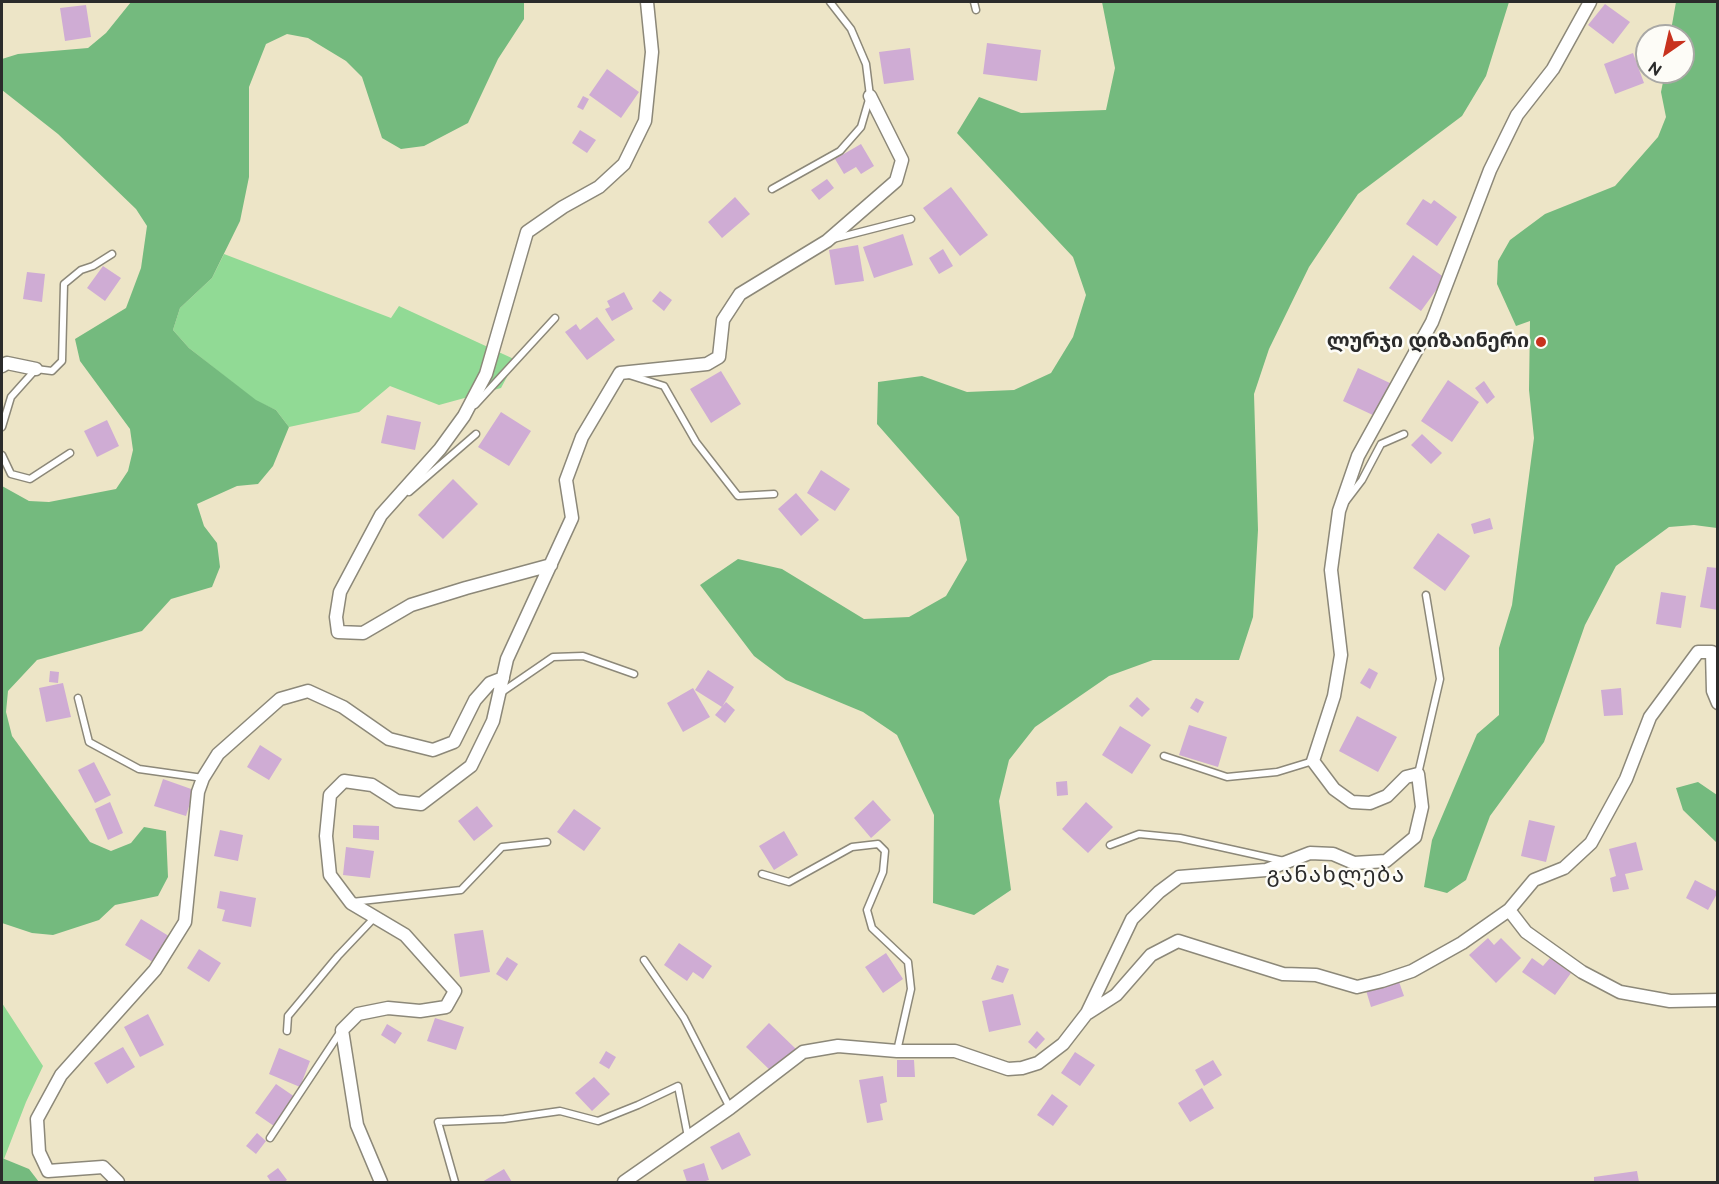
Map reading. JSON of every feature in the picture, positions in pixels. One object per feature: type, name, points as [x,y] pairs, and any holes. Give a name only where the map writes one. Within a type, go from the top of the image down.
[{"type":"street","points":[[551,565],[411,605],[363,633],[338,632],[336,617],[340,592],[381,515],[440,449],[464,416],[486,374],[527,232],[563,207],[600,187],[624,164],[645,121],[652,52],[646,2]]},
{"type":"street","points":[[624,1182],[730,1108],[803,1052],[837,1046],[897,1051],[955,1051],[1008,1069],[1038,1063],[1063,1044],[1086,1014],[1132,919],[1159,892],[1179,877],[1266,870],[1310,853],[1333,854],[1354,863],[1386,861],[1415,837],[1422,807],[1418,774],[1406,777],[1387,796],[1370,803],[1352,802],[1334,789],[1313,761],[1334,696],[1341,655],[1330,570],[1339,511],[1358,456],[1432,322],[1490,170],[1517,115],[1553,69],[1590,2]]},
{"type":"street","points":[[381,1182],[357,1125],[342,1030],[358,1014],[388,1008],[420,1011],[446,1007],[455,991],[405,935],[351,903],[330,875],[326,836],[330,795],[344,781],[372,785],[397,801],[421,804],[471,766],[493,721],[507,659],[572,518],[566,480],[582,437],[620,373],[706,364],[719,357],[723,320],[740,294],[827,241],[896,181],[902,160],[870,96]]},
{"type":"street","points":[[2,366],[7,363],[36,369]]},
{"type":"street","points":[[1086,1014],[1116,995],[1150,955],[1178,941],[1283,974],[1316,975],[1357,987],[1412,971],[1462,943],[1509,910],[1534,880],[1564,868],[1591,843],[1626,779],[1650,717],[1698,652],[1712,652],[1713,691],[1718,703]]},
{"type":"street","points":[[118,1182],[103,1167],[48,1172],[39,1152],[37,1119],[62,1075],[155,970],[185,922],[198,792],[202,778],[218,754],[280,699],[308,691],[344,707],[389,739],[433,750],[454,742],[475,700],[490,683],[503,678]]},
{"type":"street","points":[[1509,910],[1527,932],[1582,972],[1620,992],[1670,1001],[1718,1000]]},
{"type":"lane","points":[[772,189],[840,151],[861,127],[870,96],[866,64],[851,29],[830,2]]},
{"type":"lane","points":[[974,2],[976,10]]},
{"type":"lane","points":[[827,241],[911,219]]},
{"type":"lane","points":[[2,427],[12,397],[36,369],[52,371],[62,361],[64,284],[81,270],[93,266],[112,254]]},
{"type":"lane","points":[[464,416],[555,318]]},
{"type":"lane","points":[[620,373],[664,386],[696,442],[738,496],[774,494]]},
{"type":"lane","points":[[381,515],[476,434]]},
{"type":"lane","points":[[1339,511],[1362,480],[1381,444],[1404,434]]},
{"type":"lane","points":[[2,455],[10,474],[30,479],[70,453]]},
{"type":"lane","points":[[1418,774],[1440,679],[1426,595]]},
{"type":"lane","points":[[499,694],[553,657],[583,656],[634,674]]},
{"type":"lane","points":[[78,698],[89,742],[139,769],[202,778]]},
{"type":"lane","points":[[1164,756],[1227,777],[1277,772],[1313,761]]},
{"type":"lane","points":[[1110,845],[1139,834],[1180,838],[1288,862]]},
{"type":"lane","points":[[351,903],[461,890],[502,847],[547,842]]},
{"type":"lane","points":[[762,874],[789,882],[852,847],[878,844],[885,851],[883,872],[867,910],[872,928],[908,962],[911,989],[897,1051]]},
{"type":"lane","points":[[287,1031],[288,1016],[338,956],[375,917]]},
{"type":"lane","points":[[644,960],[684,1018],[730,1108]]},
{"type":"lane","points":[[270,1138],[342,1030]]},
{"type":"lane","points":[[455,1182],[438,1122],[504,1119],[560,1111],[598,1121],[678,1086],[688,1137]]},
{"type":"green space","points":[[131,2],[524,2],[524,19],[498,59],[468,123],[424,146],[401,149],[382,138],[362,77],[346,61],[308,38],[287,34],[266,44],[249,87],[249,177],[240,221],[212,278],[180,308],[173,330],[189,348],[256,400],[276,410],[289,427],[273,466],[258,484],[237,486],[197,504],[204,526],[217,543],[220,567],[212,587],[171,599],[142,631],[37,660],[8,691],[6,712],[12,736],[90,842],[111,851],[131,843],[144,827],[166,831],[168,877],[158,896],[115,905],[99,920],[53,935],[32,933],[2,923],[2,486],[29,501],[49,502],[116,489],[128,471],[133,450],[130,429],[80,361],[75,339],[126,308],[141,268],[147,226],[136,209],[58,134],[2,90],[2,59],[18,54],[88,48],[106,33]]},
{"type":"green space","points":[[1102,2],[1509,2],[1486,76],[1462,116],[1358,194],[1309,267],[1269,349],[1254,394],[1258,530],[1253,617],[1239,660],[1153,660],[1109,676],[1035,727],[1009,760],[999,801],[1011,890],[974,915],[933,903],[934,815],[897,735],[863,712],[786,680],[754,656],[700,585],[738,559],[782,569],[864,619],[909,617],[946,596],[967,560],[959,517],[877,424],[878,382],[922,376],[967,392],[1014,390],[1051,373],[1073,337],[1086,295],[1073,257],[957,133],[979,97],[1021,113],[1106,110],[1115,68]]},
{"type":"green space","points":[[1676,2],[1717,2],[1717,528],[1694,525],[1669,527],[1616,566],[1585,625],[1544,742],[1490,816],[1466,880],[1447,893],[1424,887],[1432,840],[1477,734],[1499,715],[1499,648],[1512,605],[1534,438],[1529,390],[1530,321],[1516,326],[1497,284],[1498,261],[1510,240],[1545,214],[1615,186],[1658,137],[1666,117],[1661,92],[1663,84],[1695,84],[1695,24],[1672,24]]},
{"type":"green space","points":[[224,254],[391,318],[399,306],[516,360],[501,388],[439,405],[390,386],[359,412],[289,427],[276,410],[256,401],[189,348],[173,330],[180,308],[212,278]]},
{"type":"green space","points":[[1698,782],[1717,795],[1717,843],[1683,810],[1676,788]]},
{"type":"green space","points":[[2,1003],[43,1066],[4,1159],[2,1158]]},
{"type":"green space","points":[[2,1158],[29,1169],[39,1182],[2,1182]]},
{"type":"building","points":[[1605,4],[1630,22],[1613,44],[1588,25]]},
{"type":"building","points":[[86,5],[91,37],[65,41],[60,8]]},
{"type":"building","points":[[987,43],[1041,50],[1037,81],[983,74]]},
{"type":"building","points":[[910,48],[914,80],[884,84],[879,52]]},
{"type":"building","points":[[1633,53],[1635,84],[1641,84],[1615,94],[1604,64]]},
{"type":"building","points":[[607,69],[639,92],[621,118],[589,95]]},
{"type":"building","points":[[583,96],[589,99],[583,110],[577,107]]},
{"type":"building","points":[[580,130],[596,140],[587,153],[572,143]]},
{"type":"building","points":[[861,144],[874,166],[861,174],[856,167],[844,174],[835,159]]},
{"type":"building","points":[[827,179],[834,188],[819,200],[811,190]]},
{"type":"building","points":[[951,187],[988,235],[960,256],[923,208]]},
{"type":"building","points":[[735,197],[750,214],[722,238],[708,222]]},
{"type":"building","points":[[1423,199],[1431,204],[1434,200],[1457,217],[1437,246],[1406,224]]},
{"type":"building","points":[[903,234],[913,265],[874,278],[863,247]]},
{"type":"building","points":[[858,245],[864,281],[835,285],[829,250]]},
{"type":"building","points":[[943,249],[953,266],[939,274],[929,258]]},
{"type":"building","points":[[1413,255],[1445,278],[1421,311],[1389,288]]},
{"type":"building","points":[[103,266],[121,278],[105,301],[87,288]]},
{"type":"building","points":[[27,272],[45,274],[42,302],[23,299]]},
{"type":"building","points":[[660,291],[672,300],[664,311],[652,301]]},
{"type":"building","points":[[624,292],[633,309],[612,321],[605,309],[610,307],[607,301]]},
{"type":"building","points":[[597,317],[615,340],[587,360],[565,332],[576,324],[580,330]]},
{"type":"building","points":[[1358,368],[1392,384],[1377,417],[1343,401]]},
{"type":"building","points":[[721,371],[741,404],[711,423],[690,389]]},
{"type":"building","points":[[1448,380],[1479,402],[1452,442],[1421,421]]},
{"type":"building","points":[[1484,381],[1495,397],[1487,404],[1475,388]]},
{"type":"building","points":[[501,412],[531,431],[509,466],[478,447]]},
{"type":"building","points":[[387,415],[421,422],[415,450],[381,443]]},
{"type":"building","points":[[107,420],[119,446],[97,457],[84,431]]},
{"type":"building","points":[[1422,434],[1442,453],[1431,464],[1411,445]]},
{"type":"building","points":[[821,470],[850,489],[835,511],[807,493]]},
{"type":"building","points":[[453,479],[478,504],[443,539],[418,515]]},
{"type":"building","points":[[796,493],[819,520],[801,536],[778,509]]},
{"type":"building","points":[[1490,518],[1493,529],[1474,534],[1471,524]]},
{"type":"building","points":[[1438,533],[1470,556],[1445,591],[1413,568]]},
{"type":"building","points":[[1707,567],[1718,568],[1718,610],[1700,607]]},
{"type":"building","points":[[1661,592],[1686,596],[1681,628],[1656,624]]},
{"type":"building","points":[[1369,668],[1378,673],[1370,689],[1360,683]]},
{"type":"building","points":[[708,670],[734,687],[722,707],[695,690]]},
{"type":"building","points":[[50,671],[59,672],[58,683],[49,682]]},
{"type":"building","points":[[63,683],[71,717],[46,722],[39,688]]},
{"type":"building","points":[[693,688],[710,717],[683,732],[667,703]]},
{"type":"building","points":[[1621,688],[1623,715],[1604,716],[1601,690]]},
{"type":"building","points":[[1137,697],[1150,709],[1142,717],[1129,706]]},
{"type":"building","points":[[1196,698],[1204,702],[1198,713],[1190,708]]},
{"type":"building","points":[[726,702],[735,710],[725,723],[715,715]]},
{"type":"building","points":[[1357,716],[1397,737],[1378,772],[1339,751]]},
{"type":"building","points":[[1189,725],[1227,737],[1218,767],[1179,755]]},
{"type":"building","points":[[1120,726],[1151,745],[1132,774],[1102,755]]},
{"type":"building","points":[[260,745],[282,759],[269,780],[247,767]]},
{"type":"building","points":[[94,762],[111,795],[95,803],[78,770]]},
{"type":"building","points":[[163,779],[194,790],[186,816],[154,806]]},
{"type":"building","points":[[1067,781],[1068,795],[1057,796],[1056,782]]},
{"type":"building","points":[[873,800],[891,820],[871,838],[854,818]]},
{"type":"building","points":[[110,802],[123,833],[108,840],[95,809]]},
{"type":"building","points":[[1086,802],[1113,827],[1088,853],[1062,829]]},
{"type":"building","points":[[477,806],[493,826],[474,841],[458,821]]},
{"type":"building","points":[[574,809],[601,828],[584,851],[557,832]]},
{"type":"building","points":[[1529,820],[1555,826],[1546,862],[1521,856]]},
{"type":"building","points":[[353,825],[379,826],[379,840],[353,838]]},
{"type":"building","points":[[220,830],[243,835],[238,861],[214,856]]},
{"type":"building","points":[[784,831],[798,855],[774,870],[759,846]]},
{"type":"building","points":[[1636,842],[1643,870],[1625,874],[1629,889],[1613,892],[1610,878],[1616,876],[1609,849]]},
{"type":"building","points":[[346,847],[374,851],[370,878],[343,875]]},
{"type":"building","points":[[1695,880],[1718,892],[1708,910],[1686,898]]},
{"type":"building","points":[[220,891],[256,898],[251,927],[222,921],[225,910],[217,908]]},
{"type":"building","points":[[141,919],[172,938],[156,964],[125,945]]},
{"type":"building","points":[[483,930],[490,972],[460,977],[454,934]]},
{"type":"building","points":[[1488,938],[1494,945],[1501,938],[1521,958],[1496,983],[1469,955]]},
{"type":"building","points":[[679,943],[712,966],[703,979],[693,972],[687,981],[664,965]]},
{"type":"building","points":[[199,949],[221,963],[209,982],[187,968]]},
{"type":"building","points":[[886,953],[903,979],[883,993],[865,967]]},
{"type":"building","points":[[507,957],[518,964],[507,981],[496,974]]},
{"type":"building","points":[[1532,958],[1543,966],[1550,958],[1571,973],[1555,995],[1522,972]]},
{"type":"building","points":[[997,965],[1009,969],[1003,983],[991,979]]},
{"type":"building","points":[[1397,976],[1404,996],[1371,1007],[1365,987]]},
{"type":"building","points":[[1013,994],[1021,1025],[989,1032],[982,1001]]},
{"type":"building","points":[[148,1014],[164,1045],[140,1057],[124,1027]]},
{"type":"building","points":[[435,1018],[464,1027],[456,1050],[427,1041]]},
{"type":"building","points":[[769,1023],[796,1049],[773,1073],[746,1047]]},
{"type":"building","points":[[387,1024],[402,1033],[395,1044],[381,1035]]},
{"type":"building","points":[[1037,1031],[1045,1039],[1036,1049],[1028,1042]]},
{"type":"building","points":[[123,1047],[135,1067],[107,1084],[94,1063]]},
{"type":"building","points":[[279,1048],[310,1061],[300,1087],[269,1074]]},
{"type":"building","points":[[606,1051],[616,1057],[609,1069],[599,1063]]},
{"type":"building","points":[[1075,1052],[1095,1065],[1080,1086],[1061,1073]]},
{"type":"building","points":[[897,1060],[914,1060],[915,1077],[897,1077]]},
{"type":"building","points":[[1213,1060],[1222,1075],[1204,1086],[1195,1070]]},
{"type":"building","points":[[883,1076],[887,1102],[880,1104],[883,1120],[867,1123],[859,1080]]},
{"type":"building","points":[[594,1077],[610,1094],[592,1111],[575,1093]]},
{"type":"building","points":[[276,1084],[295,1097],[274,1126],[255,1113]]},
{"type":"building","points":[[1202,1088],[1214,1108],[1190,1122],[1178,1103]]},
{"type":"building","points":[[1052,1094],[1068,1106],[1053,1126],[1037,1115]]},
{"type":"building","points":[[739,1132],[751,1155],[722,1170],[710,1147]]},
{"type":"building","points":[[257,1133],[266,1141],[256,1154],[246,1146]]},
{"type":"building","points":[[704,1163],[709,1180],[687,1182],[683,1170]]},
{"type":"building","points":[[278,1168],[287,1180],[271,1182],[267,1176]]},
{"type":"building","points":[[504,1169],[512,1182],[482,1182]]},
{"type":"building","points":[[1637,1171],[1639,1182],[1594,1182],[1594,1177]]},
{"type":"place","name":"ლურჯი დიზაინერი","points":[[1541,342]]},
{"type":"district","name":"განახლება","points":[[1336,876]]}]
